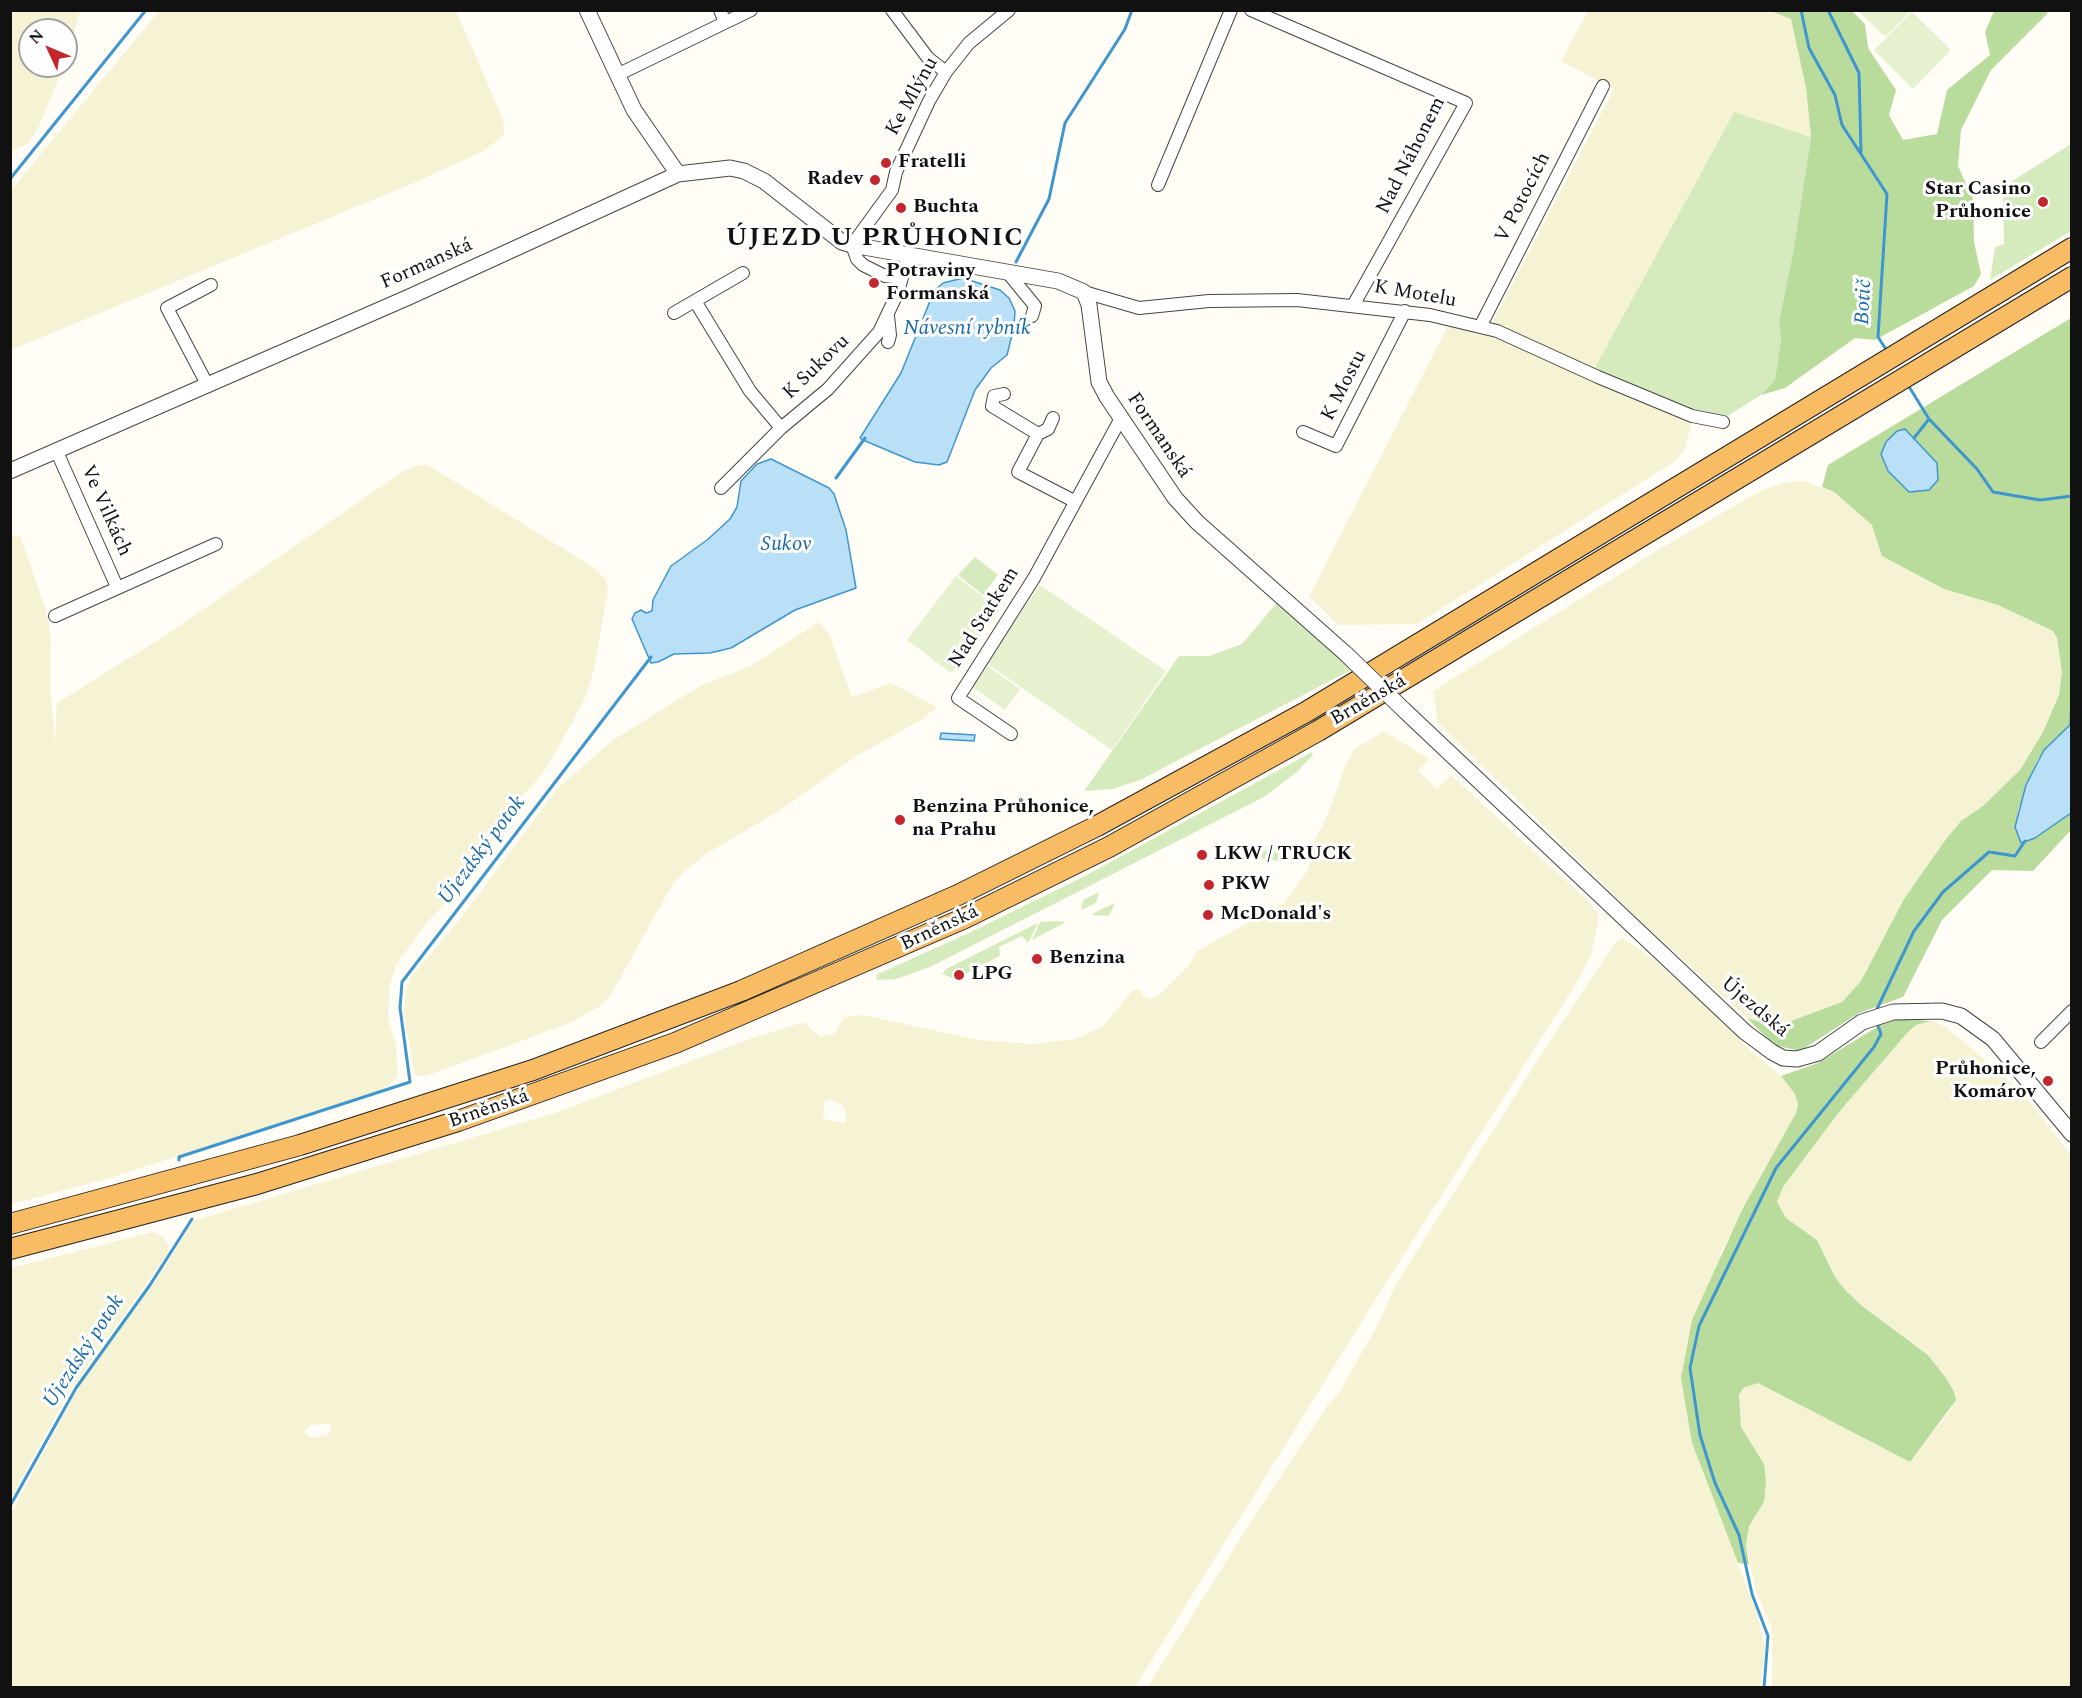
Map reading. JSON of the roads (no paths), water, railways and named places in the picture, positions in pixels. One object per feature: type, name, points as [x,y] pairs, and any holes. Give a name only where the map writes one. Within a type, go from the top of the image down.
[{"type":"highway","name":"Brněnská","points":[[10,1224],[252,1160],[448,1099],[668,1021],[869,936],[1051,850],[1196,774],[1315,706],[2072,248]]},
{"type":"highway","name":"Brněnská","points":[[10,1249],[257,1184],[458,1121],[675,1043],[916,940],[1061,871],[1228,782],[1416,673],[2072,277]]},
{"type":"street","points":[[587,10],[634,110],[678,174]]},
{"type":"street","points":[[617,75],[723,16],[751,10]]},
{"type":"street","points":[[892,10],[928,58],[946,72]]},
{"type":"street","name":"Ke Mlýnu","points":[[852,245],[892,190],[896,172],[924,111],[946,72],[969,43],[1009,10]]},
{"type":"street","points":[[1158,185],[1231,10]]},
{"type":"street","name":"Nad Náhonem","points":[[1251,10],[1466,103],[1354,304]]},
{"type":"street","name":"V Potocích","points":[[1480,327],[1603,86]]},
{"type":"street","name":"Formanská","points":[[10,471],[207,386],[678,174],[714,168],[744,171],[764,181],[843,242],[908,256],[1058,281],[1084,292],[1089,305],[1100,382],[1121,418],[1175,498],[1197,522],[1346,654],[1428,733]]},
{"type":"street","name":"Formanská","points":[[852,245],[857,259],[863,266],[885,276],[902,279]]},
{"type":"street","name":"K Sukovu","points":[[721,488],[782,428],[840,377],[879,332],[888,316],[908,256]]},
{"type":"street","points":[[674,313],[743,273]]},
{"type":"street","points":[[1008,273],[1035,306],[1032,316]]},
{"type":"street","points":[[207,386],[167,308],[210,285]]},
{"type":"street","name":"K Motelu","points":[[1084,292],[1138,308],[1209,301],[1297,300],[1405,311],[1497,331],[1598,377],[1692,416],[1723,423]]},
{"type":"street","points":[[695,301],[750,391],[782,428]]},
{"type":"street","name":"K Mostu","points":[[1303,432],[1336,447],[1405,311]]},
{"type":"street","points":[[888,316],[890,335],[888,342]]},
{"type":"street","points":[[1004,394],[994,396],[992,406],[1038,434]]},
{"type":"street","points":[[1053,418],[1048,429],[1038,434],[1018,472],[1074,501]]},
{"type":"street","name":"Nad Statkem","points":[[1011,735],[958,698],[1034,578],[1121,418]]},
{"type":"street","name":"Ve Vilkách","points":[[57,452],[117,587]]},
{"type":"street","name":"Ve Vilkách","points":[[55,616],[216,544]]},
{"type":"street","name":"Újezdská","points":[[1428,733],[1745,1032],[1783,1058],[1797,1059],[1818,1053],[1862,1022],[1893,1012],[1942,1011],[1961,1016],[1993,1039],[2072,1134]]},
{"type":"street","points":[[2041,1042],[2072,1011]]},
{"type":"water","name":"Návesní rybník","points":[[963,278],[1000,290],[1009,298],[1015,311],[1014,327],[1007,355],[991,368],[975,390],[947,462],[939,465],[915,462],[863,440],[860,438],[901,373],[934,291],[943,283]]},
{"type":"water","points":[[1905,429],[1937,463],[1938,480],[1929,490],[1909,492],[1888,471],[1881,454],[1886,442],[1897,431]]},
{"type":"water","name":"Sukov","points":[[771,459],[829,488],[834,494],[846,530],[856,588],[795,610],[731,648],[710,653],[674,654],[651,663],[632,619],[635,613],[641,610],[646,613],[652,611],[653,600],[671,566],[707,540],[730,519],[737,507],[741,481],[757,464]]},
{"type":"water","points":[[2071,702],[2071,813],[2035,838],[2021,843],[2015,827],[2026,785],[2044,750],[2070,725]]},
{"type":"water","points":[[941,733],[975,735],[974,741],[940,739]]},
{"type":"waterway","points":[[10,179],[146,10]]},
{"type":"waterway","name":"Újezdský potok","points":[[1016,262],[1049,199],[1065,123],[1125,29],[1132,10]]},
{"type":"waterway","name":"Botič","points":[[1801,10],[1809,48],[1835,95],[1842,125],[1887,194],[1878,337],[1887,351]]},
{"type":"waterway","name":"Botič","points":[[1828,10],[1859,73],[1861,152]]},
{"type":"waterway","name":"Botič","points":[[1908,385],[1929,419],[1977,469],[1993,492],[2040,500],[2072,496]]},
{"type":"waterway","points":[[1914,438],[1929,419]]},
{"type":"waterway","name":"Újezdský potok","points":[[836,478],[865,438]]},
{"type":"waterway","name":"Újezdský potok","points":[[179,1160],[179,1157],[410,1082],[400,1008],[402,982],[651,657]]},
{"type":"waterway","points":[[1876,1011],[1914,931],[1943,892],[1989,852],[2015,856],[2025,841]]},
{"type":"waterway","points":[[1764,1688],[1768,1636],[1752,1594],[1739,1535],[1715,1483],[1700,1435],[1690,1368],[1699,1326],[1776,1168],[1874,1047],[1881,1034],[1877,1023]]},
{"type":"waterway","name":"Újezdský potok","points":[[10,1506],[76,1388],[150,1285],[192,1219]]},
{"type":"place","name":"Fratelli","points":[[886,163]]},
{"type":"place","name":"Radev","points":[[875,180]]},
{"type":"place","name":"Star Casino Průhonice","points":[[2043,202]]},
{"type":"place","name":"Buchta","points":[[901,208]]},
{"type":"place","name":"Potraviny Formanská","points":[[874,283]]},
{"type":"place","name":"Benzina Průhonice, na Prahu","points":[[900,820]]},
{"type":"place","name":"LKW / TRUCK","points":[[1202,855]]},
{"type":"place","name":"PKW","points":[[1209,885]]},
{"type":"place","name":"McDonald's","points":[[1208,915]]},
{"type":"place","name":"Benzina","points":[[1037,959]]},
{"type":"place","name":"LPG","points":[[959,975]]},
{"type":"place","name":"Průhonice, Komárov","points":[[2048,1081]]},
{"type":"district","name":"ÚJEZD U PRŮHONIC","points":[[875,240]]}]
